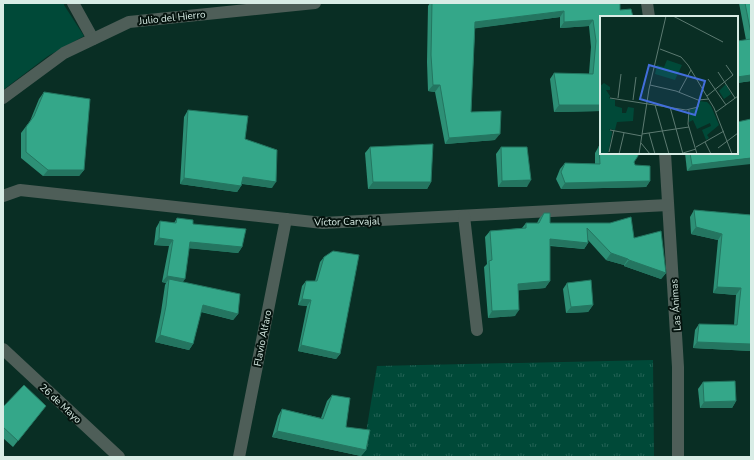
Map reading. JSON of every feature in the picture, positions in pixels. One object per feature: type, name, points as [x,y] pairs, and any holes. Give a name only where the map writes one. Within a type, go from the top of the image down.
[{"type":"street","points":[[73,3],[93,39]]},
{"type":"street","name":"Julio del Hierro","points":[[3,98],[64,53],[129,22],[315,3]]},
{"type":"street","points":[[647,3],[649,16]]},
{"type":"street","name":"Las Ánimas","points":[[665,154],[678,367],[678,457]]},
{"type":"street","name":"Víctor Carvajal","points":[[4,192],[20,190],[323,223],[668,205]]},
{"type":"street","points":[[464,216],[477,330]]},
{"type":"street","name":"Flavio Alfaro","points":[[239,457],[286,219]]},
{"type":"street","name":"26 de Mayo","points":[[3,349],[119,457]]},
{"type":"green space","points":[[3,3],[64,3],[84,36],[48,56],[3,90]]},
{"type":"green space","points":[[653,360],[654,457],[362,457],[377,366]]},
{"type":"building","points":[[432,3],[620,3],[620,10],[631,9],[633,16],[600,16],[600,105],[559,105],[554,73],[593,74],[596,41],[593,20],[564,22],[564,11],[475,22],[471,112],[501,111],[500,134],[449,138],[440,85],[433,85],[431,55]]},
{"type":"building","points":[[745,3],[751,3],[751,34]]},
{"type":"building","points":[[751,39],[751,75],[738,77],[738,41]]},
{"type":"building","points":[[44,92],[90,99],[84,170],[48,170],[26,152],[26,127],[34,116]]},
{"type":"building","points":[[188,110],[248,116],[245,139],[277,150],[276,182],[243,177],[241,186],[184,178]]},
{"type":"building","points":[[751,119],[751,158],[692,165],[690,154],[738,154],[738,122]]},
{"type":"building","points":[[433,144],[431,182],[373,182],[370,147]]},
{"type":"building","points":[[599,146],[600,154],[638,154],[634,162],[635,165],[650,166],[650,181],[565,183],[561,172],[565,163],[600,164]]},
{"type":"building","points":[[501,147],[527,147],[531,180],[502,181]]},
{"type":"building","points":[[694,210],[751,215],[751,344],[697,342],[699,324],[737,325],[741,288],[717,287],[722,234],[696,227]]},
{"type":"building","points":[[544,213],[550,213],[550,223],[610,223],[631,217],[634,238],[661,231],[666,273],[611,253],[587,228],[588,243],[550,239],[550,281],[518,284],[519,310],[492,311],[489,261],[492,260],[490,231],[526,228],[526,223],[539,223]]},
{"type":"building","points":[[177,218],[193,220],[193,224],[246,229],[242,247],[190,242],[185,279],[167,276],[173,240],[159,238],[160,221],[176,223]]},
{"type":"building","points":[[333,251],[359,255],[340,354],[301,345],[311,300],[302,299],[306,281],[317,281],[324,257]]},
{"type":"building","points":[[169,279],[240,294],[238,314],[203,305],[193,344],[160,335],[166,306]]},
{"type":"building","points":[[591,280],[593,305],[571,307],[567,283]]},
{"type":"building","points":[[735,381],[736,401],[704,402],[703,382]]},
{"type":"building","points":[[24,385],[46,406],[18,441],[3,427],[3,407]]},
{"type":"building","points":[[332,395],[350,398],[346,427],[370,430],[366,450],[277,431],[282,409],[323,419]]}]
